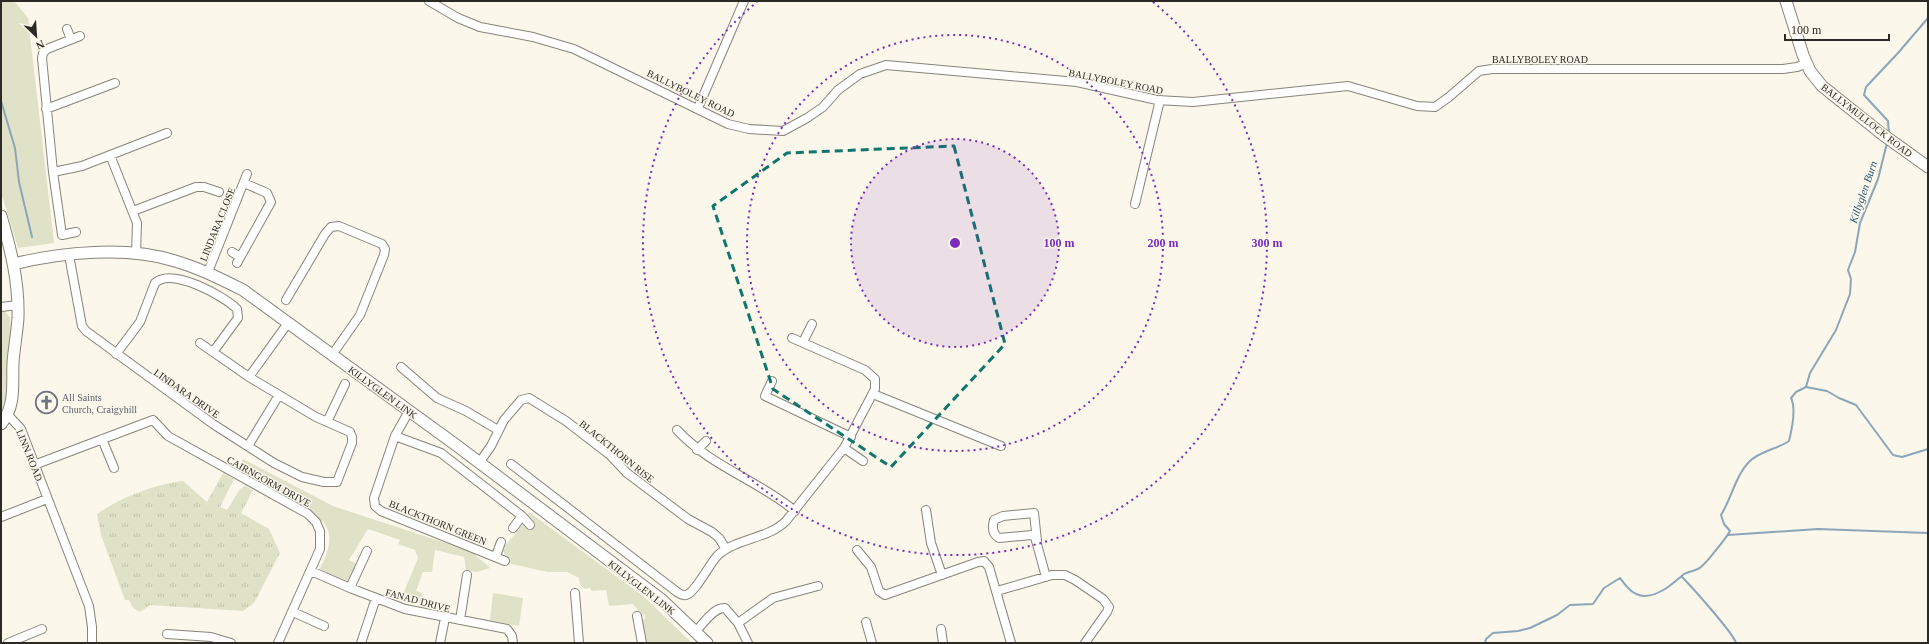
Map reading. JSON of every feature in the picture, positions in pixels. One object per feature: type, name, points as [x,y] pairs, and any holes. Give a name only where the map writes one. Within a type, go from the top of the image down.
[{"type":"street","name":"BALLYBOLEY ROAD","points":[[429,1],[458,18],[480,27],[533,37],[574,49],[698,108],[728,124],[749,129],[783,130],[807,118],[823,107],[838,90],[860,74],[886,65],[1077,82],[1160,100],[1193,102],[1348,86],[1417,106],[1435,107],[1479,71],[1492,69],[1783,69],[1797,67],[1807,63]]},
{"type":"street","points":[[698,108],[744,1]]},
{"type":"street","name":"BALLYMULLOCK ROAD","points":[[1786,1],[1807,63],[1822,86],[1882,134],[1928,167]]},
{"type":"street","points":[[67,28],[71,39]]},
{"type":"street","points":[[76,232],[62,234],[46,109],[43,53],[47,49],[80,36]]},
{"type":"street","points":[[46,109],[115,83]]},
{"type":"street","points":[[1135,204],[1160,100]]},
{"type":"street","points":[[53,172],[78,167],[167,133]]},
{"type":"street","points":[[110,155],[137,223],[136,254]]},
{"type":"street","name":"LINDARA CLOSE","points":[[208,272],[247,174]]},
{"type":"street","name":"LINDARA CLOSE","points":[[232,252],[238,260],[272,202],[267,193],[244,183]]},
{"type":"street","points":[[133,211],[196,187],[204,187],[219,192]]},
{"type":"street","name":"LINN ROAD","points":[[1,216],[14,264],[18,305],[13,364],[14,391],[5,420],[21,429],[89,606],[92,627],[92,643]]},
{"type":"street","points":[[286,300],[326,232],[331,228],[339,226],[382,244],[385,250],[384,255],[362,312],[332,355]]},
{"type":"street","name":"KILLYGLEN LINK","points":[[14,264],[89,253],[136,254],[174,260],[208,272],[254,298],[479,463],[662,600],[707,643]]},
{"type":"street","name":"LINDARA DRIVE","points":[[69,255],[83,327],[116,354],[213,424],[248,446],[294,474],[320,482],[335,483],[348,452],[352,438],[347,430],[327,422],[279,395],[249,377],[200,343]]},
{"type":"street","points":[[116,354],[140,322],[154,283],[160,279],[182,280],[197,285],[224,299],[238,310],[237,318],[213,352]]},
{"type":"street","points":[[1,307],[18,305]]},
{"type":"street","points":[[249,377],[288,323]]},
{"type":"street","points":[[802,342],[812,324]]},
{"type":"street","points":[[511,464],[682,596],[690,593],[713,561],[726,549],[774,530],[792,514],[844,448],[875,389],[875,379],[865,370],[792,338]]},
{"type":"street","points":[[401,366],[437,398],[466,411],[498,430]]},
{"type":"street","points":[[772,381],[765,396],[851,437]]},
{"type":"street","points":[[327,422],[345,384]]},
{"type":"street","points":[[873,394],[1001,446]]},
{"type":"street","points":[[248,446],[279,395]]},
{"type":"street","name":"BLACKTHORN RISE","points":[[479,463],[491,446],[504,420],[520,401],[526,398],[531,399],[549,413],[566,421],[610,456],[627,473],[688,519],[712,532],[721,541],[726,549]]},
{"type":"street","name":"BLACKTHORN GREEN","points":[[409,411],[395,436],[374,498],[376,507],[381,511],[505,560]]},
{"type":"street","name":"CAIRNGORM DRIVE","points":[[102,439],[151,420],[158,423],[168,436],[311,516],[318,527],[321,538],[320,551],[278,643]]},
{"type":"street","points":[[677,430],[697,450],[717,464],[776,496],[792,514]]},
{"type":"street","points":[[395,436],[441,453],[522,516],[530,525]]},
{"type":"street","points":[[34,465],[102,439],[114,468]]},
{"type":"street","points":[[697,450],[706,440]]},
{"type":"street","points":[[844,448],[863,461]]},
{"type":"street","points":[[1,517],[48,499]]},
{"type":"street","points":[[926,510],[931,543],[942,575]]},
{"type":"street","points":[[1037,541],[1032,535],[999,538],[994,534],[994,520],[1003,516],[1034,513],[1037,541],[1046,577]]},
{"type":"street","points":[[513,528],[522,516]]},
{"type":"street","name":"BLACKTHORN GREEN","points":[[496,556],[501,542]]},
{"type":"street","points":[[857,550],[869,565],[880,591],[886,595],[984,561],[989,567],[1011,643]]},
{"type":"street","points":[[350,588],[366,551]]},
{"type":"street","name":"FANAD DRIVE","points":[[311,571],[405,609],[445,618],[505,628],[512,634],[513,643]]},
{"type":"street","name":"FANAD DRIVE","points":[[460,620],[467,575]]},
{"type":"street","points":[[996,591],[1046,577],[1060,575],[1070,577],[1107,603],[1108,611],[1085,643]]},
{"type":"street","points":[[738,623],[762,604],[773,598],[818,586]]},
{"type":"street","points":[[575,593],[579,643]]},
{"type":"street","points":[[361,643],[376,598]]},
{"type":"street","points":[[696,631],[721,608],[725,608],[738,623],[748,643]]},
{"type":"street","points":[[293,612],[324,626]]},
{"type":"street","points":[[637,616],[642,643]]},
{"type":"street","points":[[440,643],[445,618]]},
{"type":"street","points":[[866,622],[872,643]]},
{"type":"street","points":[[8,643],[42,629]]},
{"type":"street","points":[[941,629],[943,643]]},
{"type":"street","points":[[167,634],[211,636],[231,643]]},
{"type":"highlighted area","points":[[954,146],[1005,344],[891,467],[773,389],[713,206],[787,153]]},
{"type":"green space","points":[[1,1],[14,1],[28,18],[54,243],[18,248],[1,192]]},
{"type":"green space","points":[[1,310],[4,310],[10,318],[11,336],[8,404],[1,414]]},
{"type":"green space","points":[[243,459],[333,506],[473,552],[490,568],[477,572],[466,570],[464,557],[435,550],[432,572],[423,572],[416,591],[422,593],[421,604],[401,599],[418,558],[415,550],[398,544],[400,540],[368,529],[349,560],[358,565],[349,584],[320,569],[329,546],[329,534],[323,522],[237,470]]},
{"type":"green space","points":[[223,473],[234,479],[220,507],[227,510],[240,489],[245,486],[253,490],[241,513],[269,529],[280,553],[254,603],[243,611],[150,605],[140,612],[133,608],[129,600],[125,600],[101,535],[97,514],[127,497],[161,485],[183,481],[207,502]]},
{"type":"green space","points":[[529,512],[643,596],[692,643],[648,643],[644,638],[641,620],[645,619],[645,615],[641,614],[633,604],[609,606],[606,590],[592,591],[590,588],[584,589],[580,584],[579,578],[567,572],[548,572],[507,563],[508,559],[503,551],[522,525],[526,527],[532,523],[531,518],[526,515]]},
{"type":"green space","points":[[493,593],[523,598],[519,626],[490,620]]},
{"type":"waterway","name":"Killyglen Burn","points":[[1889,135],[1888,121],[1864,95],[1866,87],[1928,18]]},
{"type":"waterway","points":[[1,101],[15,148],[19,182],[32,237]]},
{"type":"waterway","name":"Killyglen Burn","points":[[1485,643],[1486,639],[1493,633],[1518,631],[1530,628],[1557,615],[1570,605],[1593,604],[1604,588],[1620,578],[1630,590],[1636,594],[1644,596],[1655,594],[1671,585],[1684,574],[1699,568],[1717,549],[1730,531],[1724,524],[1721,515],[1744,467],[1758,455],[1789,441],[1793,413],[1791,398],[1796,392],[1806,387],[1810,373],[1836,330],[1850,294],[1851,279],[1848,270],[1855,252],[1860,223],[1878,179],[1887,143]]},
{"type":"waterway","points":[[1806,387],[1827,391],[1856,405],[1893,455],[1902,457],[1928,449]]},
{"type":"waterway","points":[[1728,535],[1818,529],[1928,533]]},
{"type":"waterway","points":[[1682,577],[1703,599],[1736,643]]},
{"type":"place","name":"All Saints Church, Craigyhill","points":[[47,403]]}]
